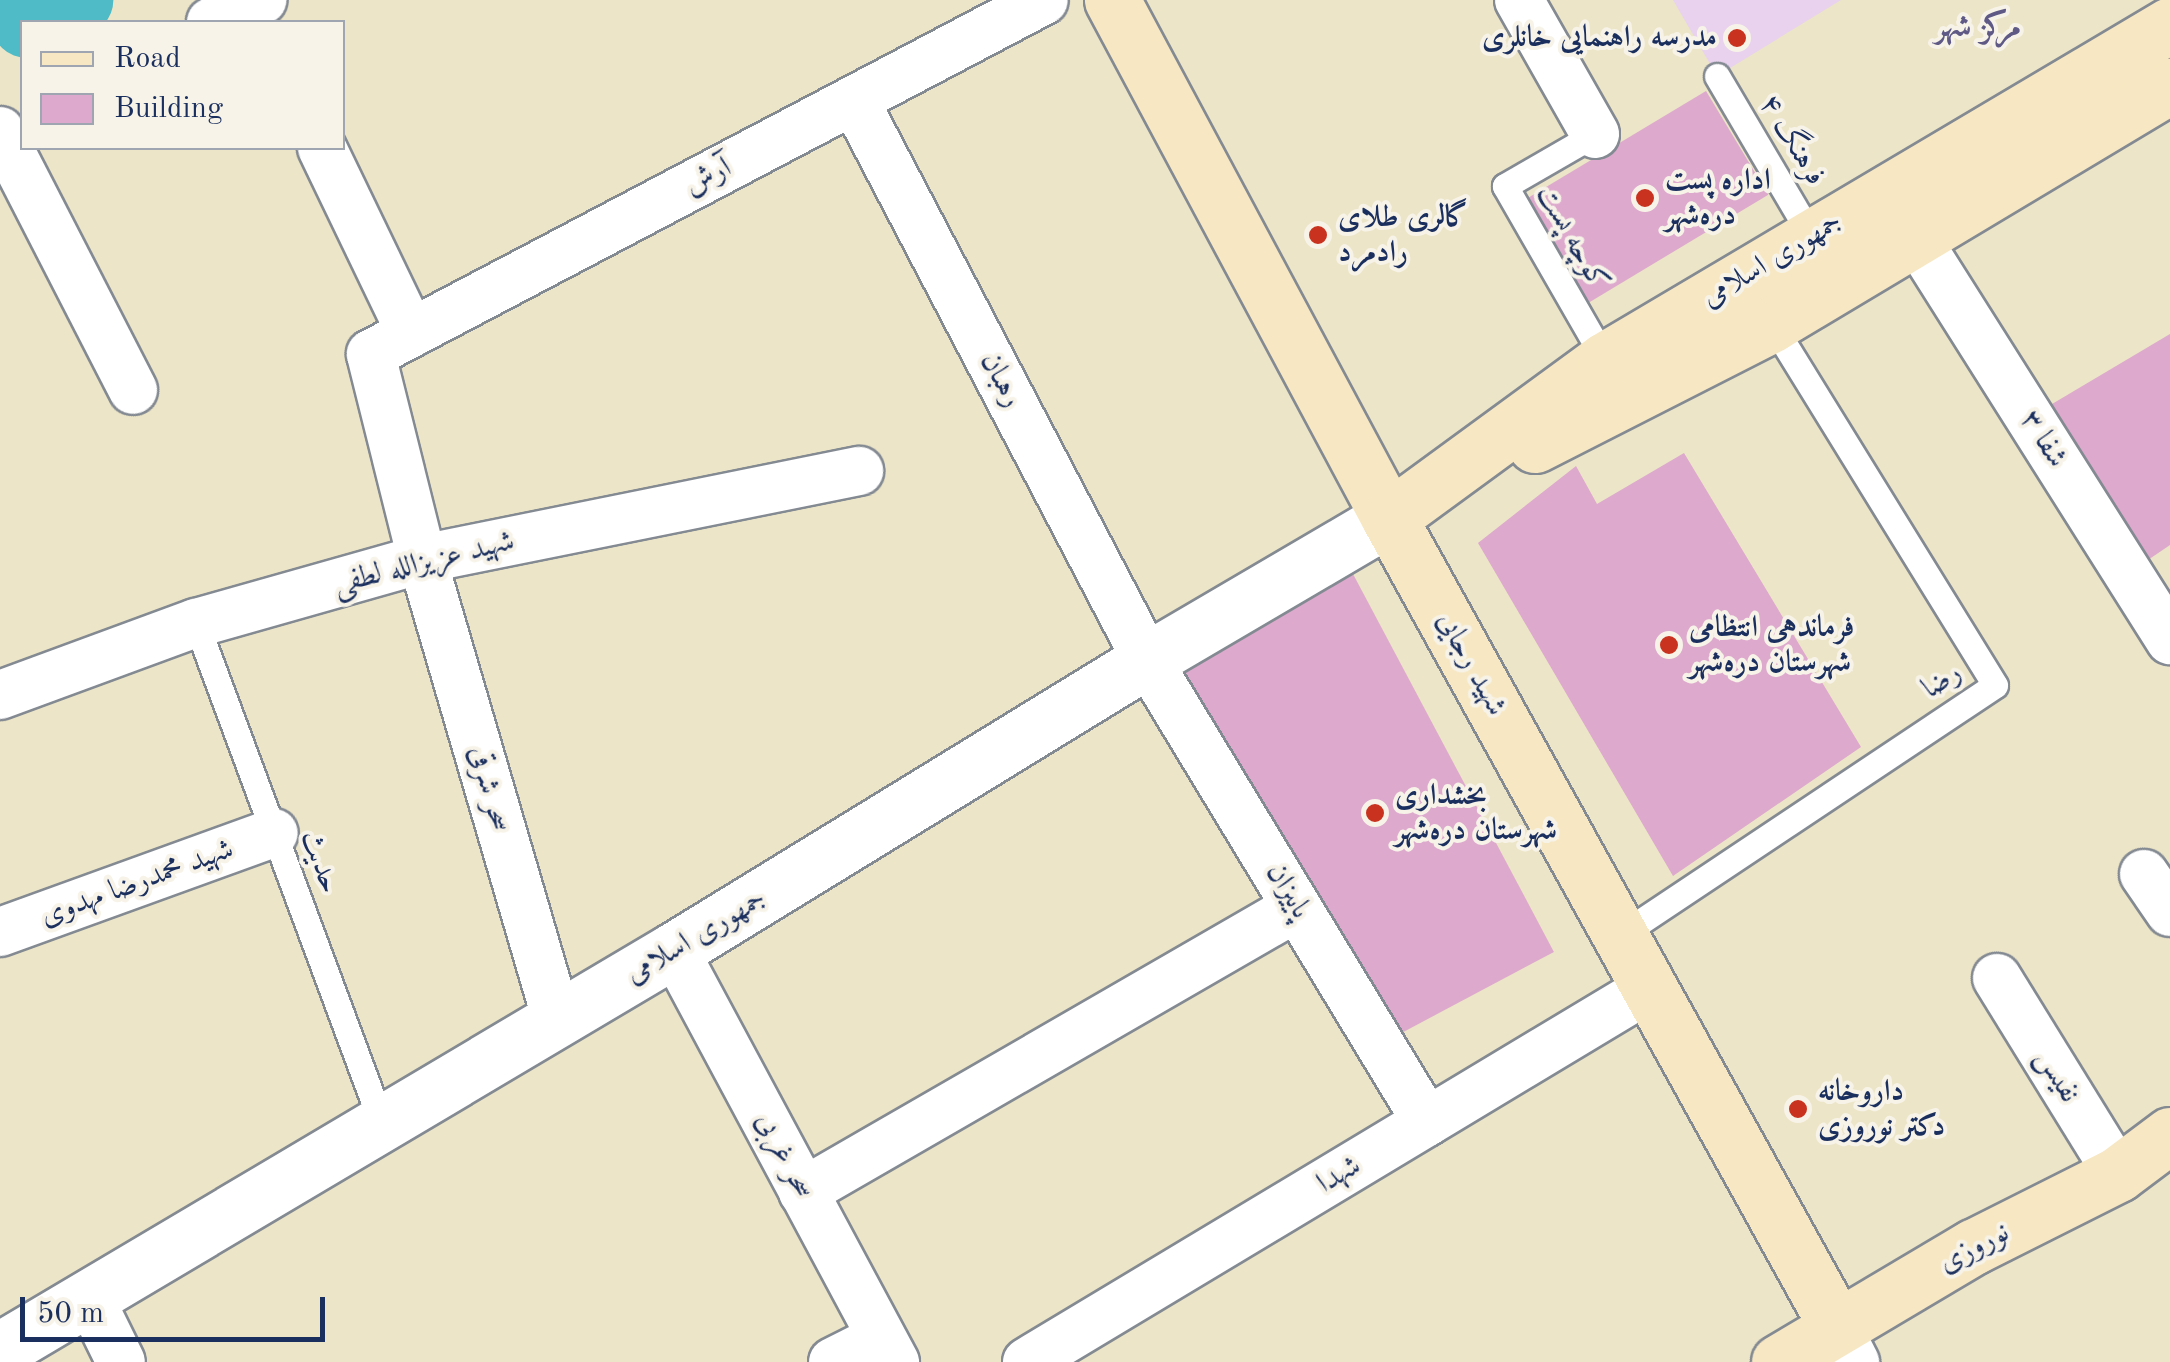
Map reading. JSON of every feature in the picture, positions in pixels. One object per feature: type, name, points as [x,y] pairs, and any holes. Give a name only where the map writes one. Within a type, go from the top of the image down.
[{"type":"main road","name":"شهید رجایی","points":[[1112,0],[1389,518],[1652,988],[1845,1344]]},
{"type":"main road","name":"جمهوری اسلامی","points":[[1389,518],[1605,360],[2170,25]]},
{"type":"main road","name":"جمهوری اسلامی","points":[[1389,518],[1772,324],[2170,86]]},
{"type":"main road","name":"نوروزی","points":[[1778,1362],[1845,1344],[1973,1247],[2118,1174],[2170,1135]]},
{"type":"street","name":"آرش","points":[[391,344],[1044,0]]},
{"type":"street","points":[[1519,0],[1595,134]]},
{"type":"street","name":"رهبان","points":[[854,100],[1148,660]]},
{"type":"street","points":[[0,131],[133,390]]},
{"type":"street","name":"سحر شرقی","points":[[323,150],[391,344],[422,559],[557,1020]]},
{"type":"street","name":"شفا ۳","points":[[1916,238],[2166,622]]},
{"type":"street","name":"شهید عزیزالله لطفی","points":[[0,695],[196,624],[422,559],[859,471]]},
{"type":"street","name":"جمهوری اسلامی","points":[[0,1350],[674,950],[1148,660],[1389,518]]},
{"type":"street","name":"پاییزان","points":[[1148,660],[1428,1122]]},
{"type":"street","name":"شهید محمدرضا مهدوی","points":[[0,932],[274,832]]},
{"type":"street","points":[[803,1192],[1298,907]]},
{"type":"street","name":"سحر غربی","points":[[674,950],[888,1350]]},
{"type":"street","name":"نفیس","points":[[1997,978],[2118,1174]]},
{"type":"street","name":"شهدا","points":[[1027,1362],[1652,988]]},
{"type":"street","points":[[89,1297],[121,1362]]},
{"type":"street","points":[[832,1362],[888,1350]]},
{"type":"lane","name":"فرهنگ ۴","points":[[1717,76],[1812,236]]},
{"type":"lane","name":"کوچه پست","points":[[1595,134],[1505,186],[1605,360]]},
{"type":"lane","name":"رضا","points":[[1622,934],[1995,684],[1772,324]]},
{"type":"lane","name":"حدیث","points":[[196,624],[382,1124]]},
{"type":"shaded area","name":"مدرسه راهنمایی خانلری","points":[[1673,0],[1841,0],[1717,76]]},
{"type":"building","name":"اداره پست دره‌شهر","points":[[1706,91],[1768,195],[1584,305],[1522,202]]},
{"type":"building","points":[[2170,334],[2170,545],[2145,562],[2047,407]]},
{"type":"building","name":"فرماندهی انتظامی شهرستان دره‌شهر","points":[[1684,453],[1861,747],[1673,876],[1478,543],[1576,466],[1597,504]]},
{"type":"building","name":"بخشداری شهرستان دره‌شهر","points":[[1353,574],[1554,952],[1380,1044],[1179,666]]},
{"type":"waterway","points":[[32,20],[77,0]]},
{"type":"place","name":"مدرسه راهنمایی خانلری","points":[[1737,38]]},
{"type":"place","name":"اداره پست دره‌شهر","points":[[1645,198]]},
{"type":"place","name":"گالری طلای رادمرد","points":[[1318,235]]},
{"type":"place","name":"فرماندهی انتظامی شهرستان دره‌شهر","points":[[1669,645]]},
{"type":"place","name":"بخشداری شهرستان دره‌شهر","points":[[1375,813]]},
{"type":"place","name":"داروخانه دکتر نوروزی","points":[[1798,1109]]},
{"type":"district","name":"مرکز شهر","points":[[1978,28]]}]
